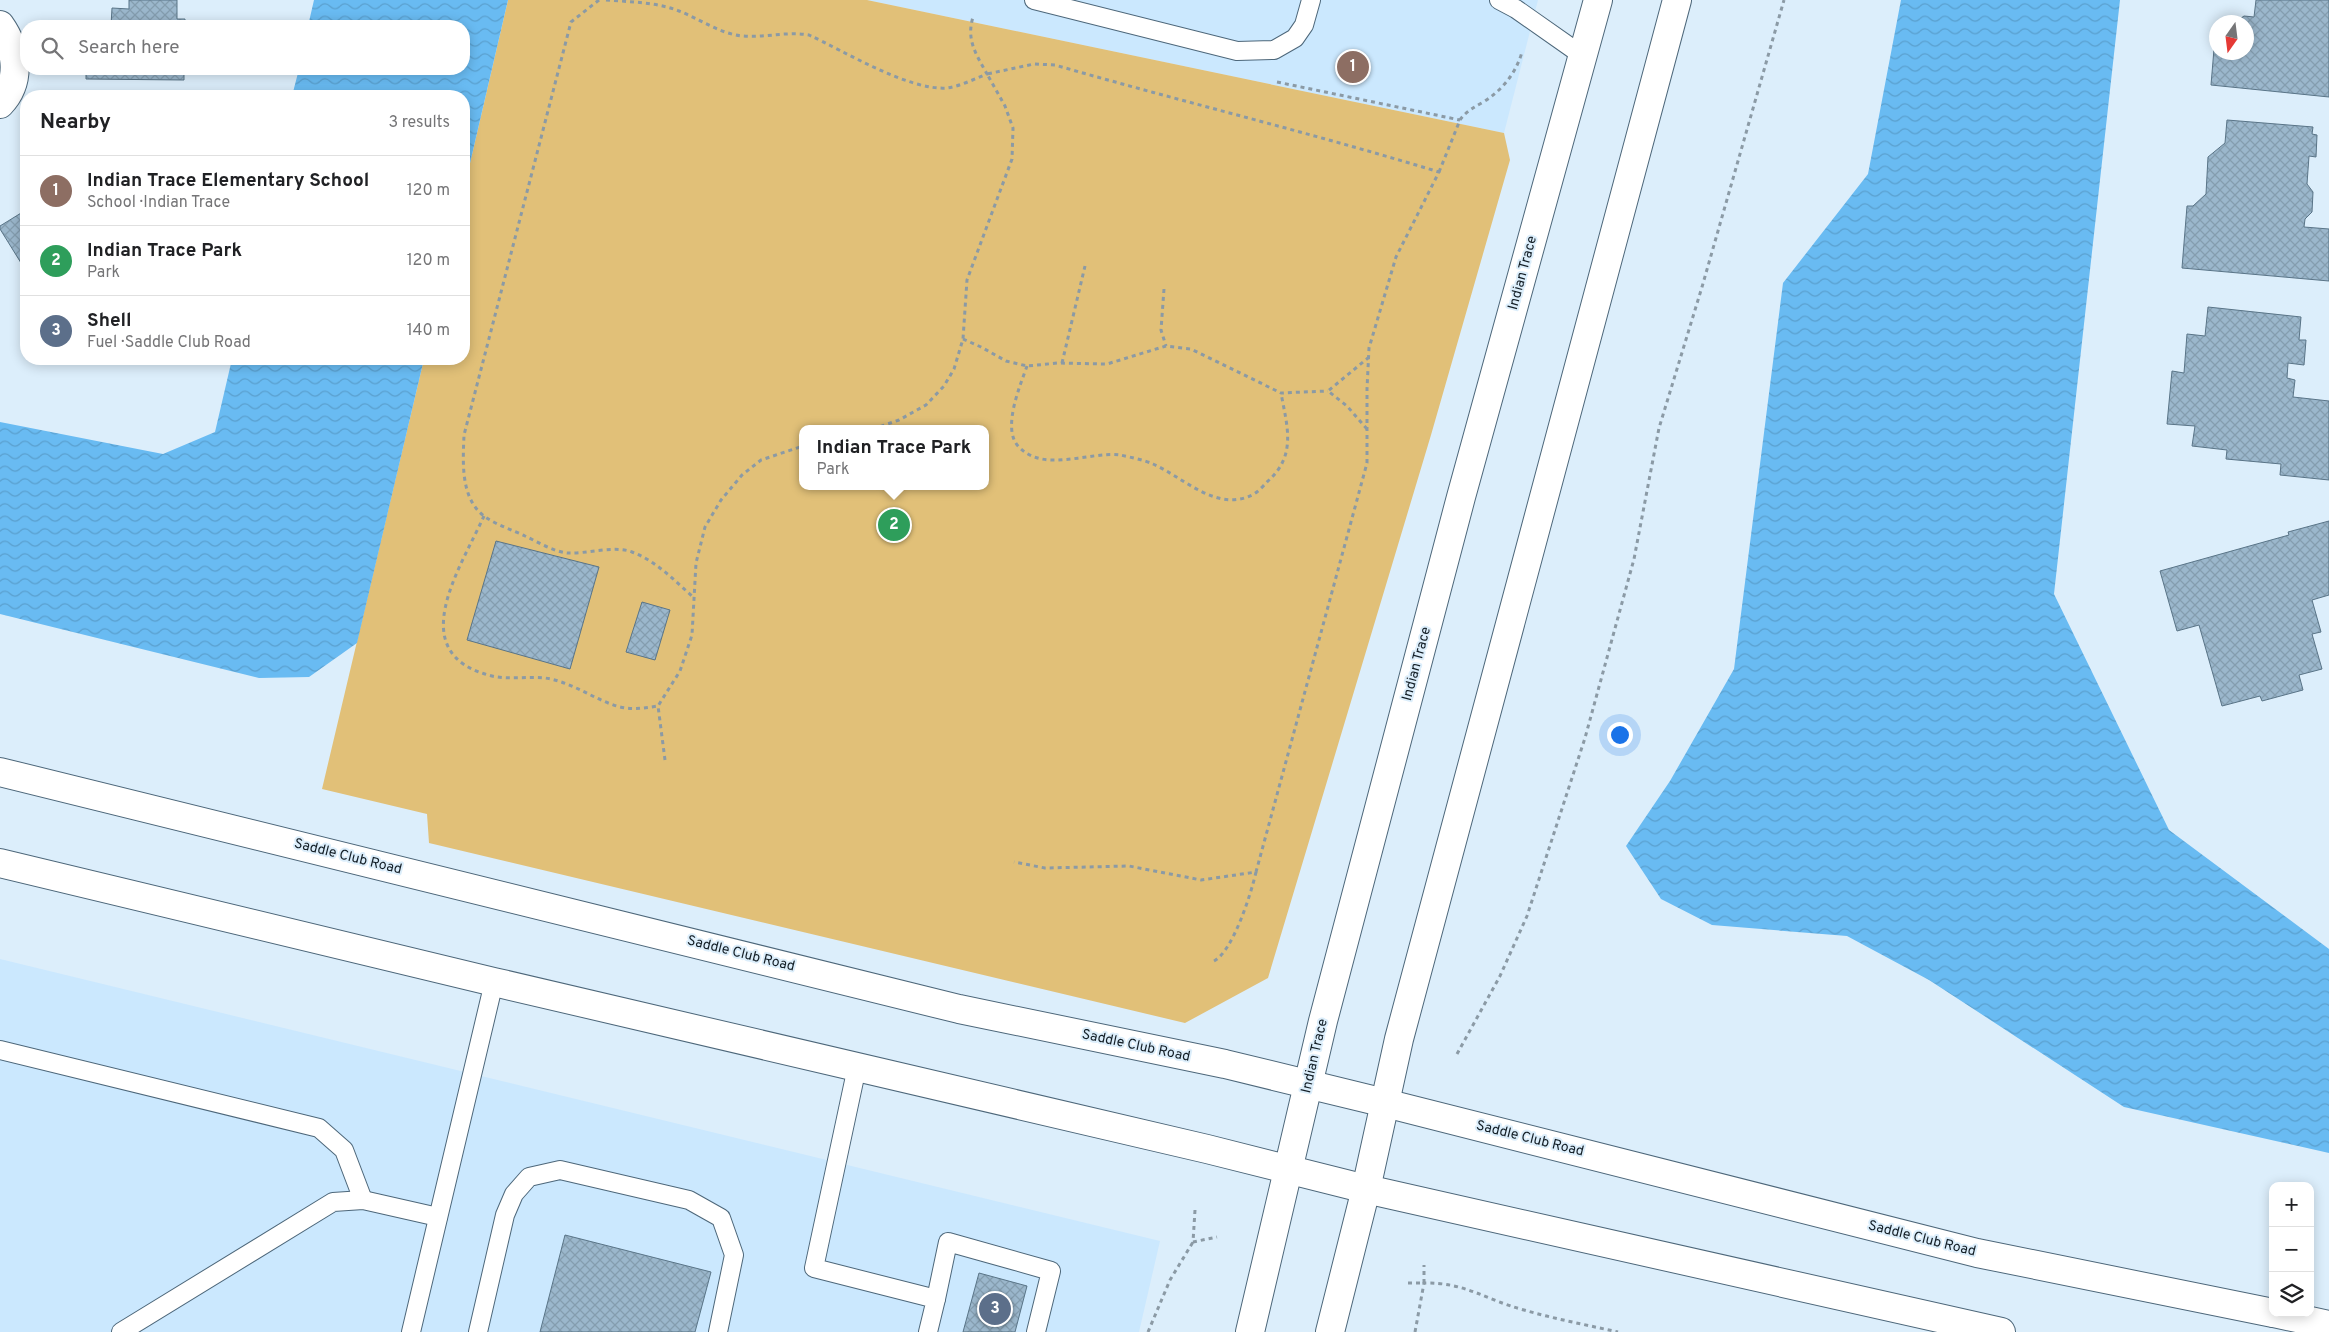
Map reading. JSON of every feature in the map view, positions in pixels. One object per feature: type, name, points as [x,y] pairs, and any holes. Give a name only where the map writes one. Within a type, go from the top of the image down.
[{"type":"street","name":"Indian Trace","points":[[1250,1332],[1323,1021],[1454,525],[1598,0]]},
{"type":"street","points":[[1330,1332],[1366,1189],[1402,1030],[1677,0]]},
{"type":"street","points":[[0,25],[10,39],[15,59],[13,80],[0,104]]},
{"type":"street","name":"Saddle Club Road","points":[[0,772],[959,1009],[1225,1064],[1309,1084],[1977,1253],[2269,1312]]},
{"type":"street","points":[[0,863],[1366,1189],[2001,1332]]},
{"type":"street","name":"Saddle Club Road","points":[[2293,1317],[2329,1324]]},
{"type":"lane","points":[[1034,0],[1237,51],[1274,50],[1295,38],[1304,25],[1311,0]]},
{"type":"lane","points":[[1499,0],[1516,9],[1583,56]]},
{"type":"lane","points":[[411,1332],[494,982]]},
{"type":"lane","points":[[0,1050],[319,1128],[344,1150],[363,1200]]},
{"type":"lane","points":[[857,1067],[814,1268],[936,1299]]},
{"type":"lane","points":[[478,1332],[505,1215],[514,1194],[529,1177],[560,1170],[689,1200],[721,1218],[734,1255],[718,1332]]},
{"type":"lane","points":[[121,1332],[333,1202],[363,1200],[438,1217]]},
{"type":"lane","points":[[928,1332],[948,1242],[1050,1271],[1036,1332]]},
{"type":"path","points":[[598,0],[570,22],[464,434],[463,466],[469,494],[474,505],[484,516],[546,546],[566,553],[597,550],[630,551],[659,567],[693,597]]},
{"type":"path","points":[[606,0],[645,2],[678,11],[720,30],[743,36],[797,32],[809,35],[904,80],[929,87],[947,88],[987,74],[1034,64],[1054,66],[1199,106],[1352,145],[1440,172]]},
{"type":"path","points":[[1457,1054],[1500,976],[1527,916],[1585,738],[1634,559],[1659,428],[1702,287],[1784,0]]},
{"type":"path","points":[[884,425],[899,420],[926,405],[944,386],[954,369],[963,339],[967,280],[1012,160],[1013,128],[1005,106],[970,44],[970,27],[973,17]]},
{"type":"path","points":[[1214,961],[1224,951],[1244,914],[1367,463],[1369,348],[1396,256],[1440,172],[1464,113],[1500,90],[1518,64],[1523,46]]},
{"type":"path","points":[[1274,82],[1460,120]]},
{"type":"path","points":[[1062,363],[1085,266]]},
{"type":"path","points":[[1164,289],[1161,330],[1166,346]]},
{"type":"path","points":[[963,339],[981,346],[1006,361],[1027,366],[1062,363],[1107,364],[1166,346],[1191,349],[1281,393],[1328,391],[1369,358]]},
{"type":"path","points":[[1027,366],[1012,412],[1012,431],[1018,446],[1033,456],[1049,460],[1098,455],[1121,455],[1152,464],[1195,490],[1218,497],[1239,498],[1254,494],[1273,476],[1285,458],[1289,440],[1281,393]]},
{"type":"path","points":[[1328,391],[1346,406],[1367,429]]},
{"type":"path","points":[[665,760],[658,706],[680,671],[692,635],[696,563],[705,527],[722,500],[742,475],[761,460],[799,447]]},
{"type":"path","points":[[484,516],[452,587],[442,618],[443,632],[449,651],[474,670],[493,676],[546,678],[577,687],[620,707],[637,709],[658,706]]},
{"type":"path","points":[[1014,862],[1045,868],[1129,866],[1201,880],[1256,872]]},
{"type":"path","points":[[1148,1332],[1170,1280],[1193,1242],[1196,1210]]},
{"type":"path","points":[[1193,1242],[1218,1237]]},
{"type":"path","points":[[1415,1332],[1424,1283],[1424,1265]]},
{"type":"path","points":[[1408,1283],[1457,1285],[1522,1310],[1618,1332]]},
{"type":"shaded area","points":[[508,0],[867,0],[1504,133],[1510,160],[1431,435],[1268,978],[1185,1023],[429,843],[427,814],[322,789],[423,365],[470,365],[470,163]]},
{"type":"shaded area","points":[[867,0],[1538,0],[1504,133]]},
{"type":"shaded area","points":[[0,959],[1160,1241],[1139,1332],[0,1332]]},
{"type":"water","points":[[314,0],[508,0],[470,163],[470,90],[294,90],[297,75],[470,75],[470,20],[309,20]]},
{"type":"water","points":[[1901,0],[2120,0],[2054,594],[2169,830],[2329,949],[2329,1153],[2124,1107],[1929,980],[1847,936],[1712,925],[1661,899],[1626,846],[1670,781],[1734,669],[1783,283],[1868,174]]},
{"type":"water","points":[[231,365],[423,365],[357,643],[309,677],[259,678],[0,614],[0,422],[163,454],[215,432]]},
{"type":"building","points":[[129,0],[177,0],[177,19],[185,20],[111,20],[112,8],[129,9]]},
{"type":"building","points":[[2256,0],[2329,0],[2329,97],[2211,85],[2213,60],[2254,60]]},
{"type":"building","points":[[86,75],[184,75],[184,80],[86,79]]},
{"type":"building","points":[[2227,120],[2313,127],[2312,134],[2317,135],[2316,157],[2309,156],[2307,184],[2313,192],[2312,212],[2305,219],[2304,227],[2329,229],[2329,281],[2182,268],[2187,206],[2193,206],[2206,194],[2208,157],[2225,143]]},
{"type":"building","points":[[20,214],[20,261],[0,229],[0,226]]},
{"type":"building","points":[[2208,307],[2301,317],[2299,340],[2306,340],[2304,365],[2288,363],[2287,378],[2295,380],[2293,397],[2329,401],[2329,480],[2280,475],[2281,464],[2226,459],[2227,450],[2192,446],[2195,426],[2167,424],[2172,371],[2184,373],[2187,334],[2205,336]]},
{"type":"building","points":[[2329,521],[2329,595],[2312,600],[2321,632],[2312,634],[2322,669],[2299,675],[2303,690],[2262,701],[2260,696],[2222,706],[2199,625],[2177,631],[2160,571],[2289,535],[2288,532]]},
{"type":"building","points":[[496,541],[599,567],[570,669],[467,640]]},
{"type":"building","points":[[642,602],[670,610],[655,660],[626,652]]},
{"type":"building","points":[[565,1235],[711,1272],[695,1332],[540,1332]]},
{"type":"building","points":[[979,1273],[1027,1286],[1015,1332],[963,1332]]},
{"type":"place","name":"Indian Trace Elementary School","points":[[1353,67]]},
{"type":"place","name":"Indian Trace Park","points":[[894,525]]},
{"type":"place","name":"Shell","points":[[995,1309]]}]
